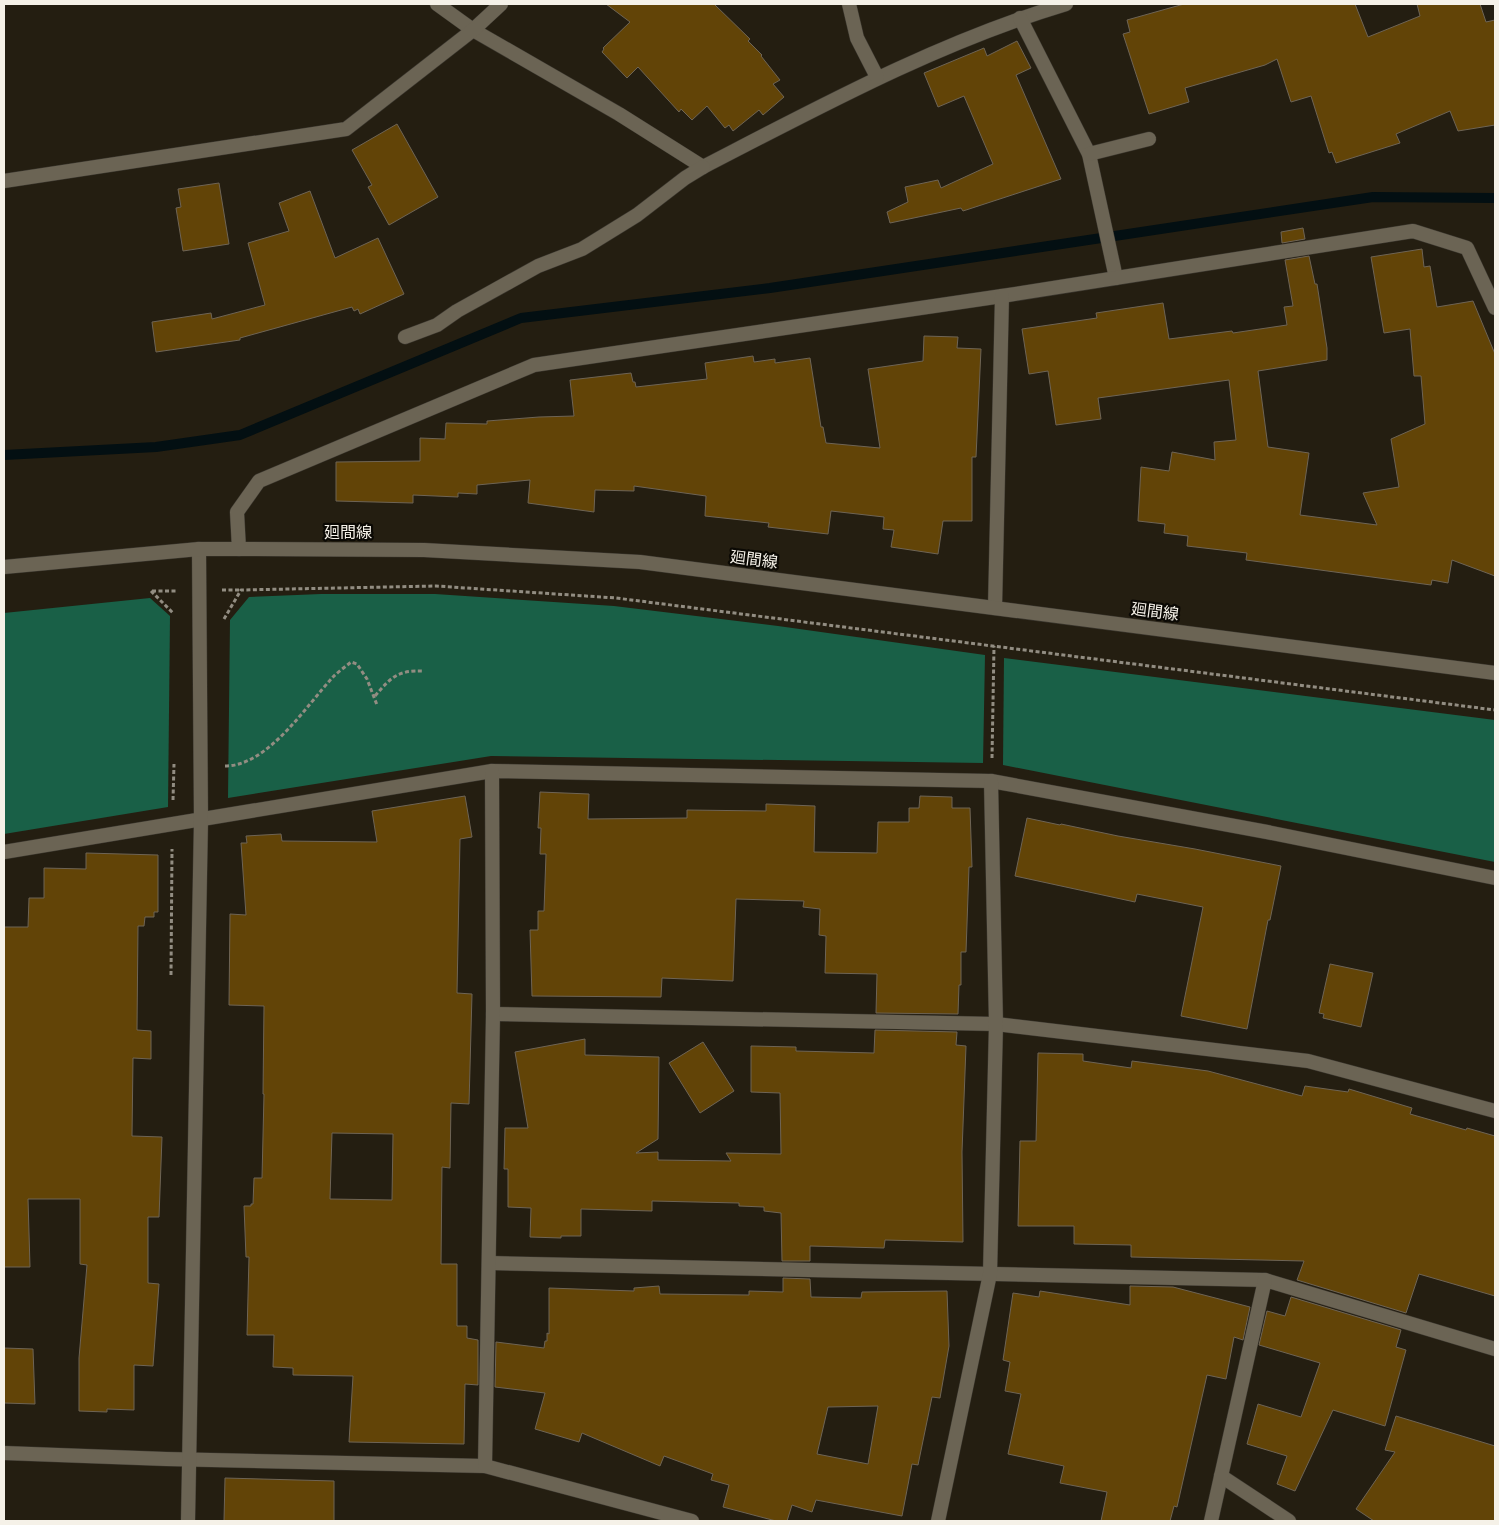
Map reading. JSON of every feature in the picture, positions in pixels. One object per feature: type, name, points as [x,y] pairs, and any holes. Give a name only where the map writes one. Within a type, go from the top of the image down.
[{"type":"street","points":[[437,4],[473,30],[619,114],[703,167]]},
{"type":"street","points":[[4,181],[346,129],[473,30],[501,4]]},
{"type":"street","points":[[849,4],[857,38],[877,78]]},
{"type":"street","points":[[405,337],[437,325],[457,311],[538,266],[582,249],[637,215],[685,178],[703,167],[877,78],[1020,18],[1066,4]]},
{"type":"street","points":[[1020,18],[1089,154],[1116,278]]},
{"type":"street","points":[[1089,154],[1149,139]]},
{"type":"street","points":[[239,549],[237,512],[259,481],[534,365],[1002,296],[1413,231],[1467,248],[1495,308]]},
{"type":"street","points":[[995,608],[1002,296]]},
{"type":"street","points":[[188,1521],[201,820],[199,549]]},
{"type":"street","name":"廻間線","points":[[4,567],[199,549],[424,550],[640,562],[1495,673]]},
{"type":"street","points":[[485,1466],[493,1014],[492,772]]},
{"type":"street","points":[[4,852],[492,772],[991,781],[1267,832],[1495,878]]},
{"type":"street","points":[[938,1521],[990,1274],[996,1024],[991,781]]},
{"type":"street","points":[[493,1014],[996,1024],[1308,1061],[1495,1111]]},
{"type":"street","points":[[490,1263],[1264,1280],[1495,1349]]},
{"type":"street","points":[[1212,1521],[1264,1280]]},
{"type":"street","points":[[4,1453],[485,1466],[692,1521]]},
{"type":"street","points":[[1221,1476],[1290,1521]]},
{"type":"path","points":[[224,620],[241,590],[436,586],[616,598],[1495,710]]},
{"type":"path","points":[[991,781],[994,646]]},
{"type":"path","points":[[220,766],[236,766],[262,752],[288,729],[333,677],[351,662],[357,664],[367,679],[377,705]]},
{"type":"path","points":[[375,697],[389,679],[411,670],[424,671]]},
{"type":"green space","points":[[321,594],[435,594],[614,606],[778,626],[985,655],[983,763],[491,756],[228,798],[230,620],[249,597]]},
{"type":"green space","points":[[150,598],[170,616],[168,807],[4,834],[4,613]]},
{"type":"green space","points":[[1004,658],[1495,720],[1495,862],[1003,765]]},
{"type":"building","points":[[606,4],[714,4],[750,39],[748,41],[762,55],[780,80],[773,84],[784,97],[763,115],[759,110],[733,131],[729,125],[725,128],[707,106],[692,120],[681,109],[679,112],[638,67],[627,78],[602,52],[603,48],[630,22]]},
{"type":"building","points":[[1184,4],[1355,4],[1368,37],[1420,16],[1417,4],[1480,4],[1486,22],[1495,20],[1495,125],[1458,131],[1450,111],[1396,134],[1400,143],[1336,163],[1332,152],[1329,153],[1311,96],[1291,102],[1277,59],[1265,65],[1185,88],[1189,102],[1149,114],[1123,34],[1130,32],[1127,20]]},
{"type":"building","points":[[1017,41],[1031,68],[1016,75],[1061,179],[963,211],[961,208],[890,223],[887,212],[908,202],[905,187],[938,180],[941,188],[993,164],[964,96],[938,107],[924,73],[984,48],[987,56]]},
{"type":"building","points":[[397,124],[438,197],[389,225],[368,187],[372,185],[352,150]]},
{"type":"building","points":[[219,183],[229,244],[183,251],[176,208],[181,207],[178,189]]},
{"type":"building","points":[[310,191],[335,258],[378,238],[404,294],[360,314],[358,309],[354,311],[352,307],[240,338],[240,340],[156,352],[152,322],[211,313],[212,319],[265,305],[248,243],[289,231],[279,203]]},
{"type":"building","points":[[1303,228],[1305,239],[1282,243],[1281,232]]},
{"type":"building","points":[[1422,249],[1424,267],[1430,266],[1437,307],[1473,301],[1495,354],[1495,576],[1452,560],[1448,583],[1432,580],[1431,585],[1246,560],[1247,553],[1187,546],[1188,536],[1164,533],[1165,524],[1138,521],[1141,467],[1169,471],[1172,452],[1215,460],[1214,442],[1236,440],[1229,380],[1098,398],[1101,419],[1056,425],[1048,371],[1029,374],[1022,329],[1097,318],[1096,313],[1163,303],[1169,339],[1232,331],[1233,333],[1287,325],[1284,307],[1293,306],[1285,260],[1309,256],[1315,284],[1317,284],[1327,348],[1327,360],[1258,371],[1268,447],[1309,453],[1300,515],[1377,525],[1363,493],[1399,487],[1391,439],[1425,424],[1421,376],[1414,376],[1410,329],[1384,333],[1371,257]]},
{"type":"building","points":[[924,336],[958,337],[957,348],[981,349],[976,457],[972,457],[972,521],[943,521],[938,554],[891,547],[894,530],[883,529],[884,517],[831,511],[828,534],[768,527],[769,523],[705,516],[706,496],[634,486],[634,491],[595,490],[594,512],[528,503],[530,480],[477,485],[477,494],[458,493],[458,497],[413,495],[413,503],[336,501],[336,462],[420,461],[420,438],[445,439],[446,423],[487,424],[487,421],[574,416],[570,380],[631,373],[636,387],[707,379],[705,363],[753,356],[754,362],[775,359],[775,363],[810,358],[821,427],[823,427],[826,443],[880,448],[868,369],[923,361]]},
{"type":"building","points":[[540,792],[589,794],[588,819],[687,818],[687,810],[766,811],[766,804],[815,806],[814,852],[877,853],[878,822],[909,822],[909,808],[919,808],[920,796],[952,797],[952,808],[970,808],[972,867],[969,867],[966,952],[961,952],[961,985],[959,985],[958,1014],[876,1013],[877,974],[825,973],[826,936],[819,935],[820,909],[803,907],[804,901],[736,899],[733,981],[662,978],[661,997],[532,996],[530,930],[538,930],[538,911],[544,911],[546,854],[540,854],[541,828],[538,828]]},
{"type":"building","points":[[465,796],[472,837],[460,839],[457,993],[472,994],[469,1104],[451,1103],[450,1168],[442,1167],[441,1264],[457,1264],[457,1326],[467,1326],[467,1338],[478,1340],[478,1385],[465,1384],[464,1444],[349,1442],[353,1376],[293,1375],[293,1368],[273,1367],[274,1335],[247,1335],[249,1257],[246,1257],[244,1206],[251,1206],[253,1204],[254,1178],[262,1178],[264,1006],[229,1005],[230,914],[246,915],[241,843],[247,843],[246,836],[281,834],[282,841],[377,842],[372,811]],"holes":[[[332,1133],[393,1134],[392,1200],[330,1199]]]},
{"type":"building","points":[[1027,818],[1281,866],[1270,920],[1268,920],[1247,1029],[1181,1016],[1203,907],[1137,894],[1135,902],[1015,876]]},
{"type":"building","points":[[86,853],[158,855],[158,912],[154,912],[154,917],[145,917],[144,926],[138,926],[137,1030],[151,1031],[151,1059],[133,1058],[132,1136],[162,1137],[159,1217],[148,1217],[148,1283],[159,1284],[153,1366],[134,1365],[134,1410],[107,1409],[107,1412],[79,1411],[79,1358],[87,1265],[80,1264],[80,1199],[28,1199],[30,1267],[4,1267],[4,927],[28,927],[29,898],[44,898],[44,868],[86,869]]},
{"type":"building","points":[[1330,964],[1373,973],[1361,1027],[1323,1018],[1324,1014],[1319,1013]]},
{"type":"building","points":[[875,1030],[957,1032],[956,1045],[966,1046],[962,1152],[963,1242],[885,1240],[884,1248],[810,1246],[810,1261],[782,1261],[781,1213],[764,1211],[764,1207],[739,1206],[739,1203],[652,1201],[652,1211],[581,1209],[581,1236],[561,1236],[561,1238],[530,1237],[531,1208],[508,1207],[508,1169],[504,1169],[505,1128],[528,1128],[515,1052],[585,1039],[585,1055],[659,1057],[658,1139],[636,1153],[658,1152],[658,1160],[731,1161],[726,1153],[781,1154],[780,1093],[751,1092],[751,1046],[796,1047],[796,1051],[874,1053]]},
{"type":"building","points":[[703,1042],[734,1091],[700,1113],[669,1063]]},
{"type":"building","points":[[1038,1053],[1083,1054],[1083,1061],[1131,1068],[1132,1061],[1208,1071],[1302,1096],[1305,1086],[1348,1092],[1349,1089],[1412,1108],[1410,1114],[1495,1136],[1495,1296],[1419,1274],[1406,1313],[1297,1280],[1304,1261],[1131,1257],[1131,1245],[1074,1244],[1074,1226],[1018,1226],[1020,1141],[1036,1141]]},
{"type":"building","points":[[783,1278],[810,1279],[811,1297],[861,1298],[862,1292],[947,1291],[949,1346],[940,1398],[932,1397],[918,1465],[912,1464],[902,1516],[816,1500],[812,1512],[792,1505],[787,1521],[776,1521],[723,1507],[729,1485],[711,1480],[713,1474],[664,1456],[660,1466],[582,1433],[579,1442],[535,1429],[545,1393],[495,1387],[496,1342],[544,1348],[545,1341],[547,1341],[547,1333],[549,1334],[549,1288],[634,1291],[634,1288],[659,1286],[660,1294],[749,1295],[749,1291],[783,1292]],"holes":[[[878,1406],[868,1464],[817,1454],[828,1407]]]},
{"type":"building","points":[[1130,1286],[1173,1287],[1250,1307],[1243,1340],[1234,1337],[1226,1379],[1207,1375],[1177,1507],[1174,1506],[1170,1521],[1101,1521],[1107,1492],[1060,1483],[1064,1466],[1008,1454],[1021,1394],[1005,1391],[1010,1362],[1003,1360],[1013,1293],[1039,1297],[1040,1291],[1130,1305]]},
{"type":"building","points":[[1291,1297],[1401,1330],[1396,1347],[1406,1350],[1385,1426],[1333,1410],[1295,1491],[1277,1484],[1287,1456],[1247,1444],[1258,1404],[1301,1417],[1320,1363],[1259,1345],[1267,1311],[1285,1316]]},
{"type":"building","points":[[4,1348],[33,1349],[35,1404],[4,1403]]},
{"type":"building","points":[[1396,1416],[1495,1446],[1495,1521],[1374,1521],[1356,1509],[1395,1452],[1385,1450]]},
{"type":"building","points":[[225,1478],[334,1481],[334,1521],[224,1521]]},
{"type":"waterway","points":[[4,455],[156,447],[240,435],[521,318],[770,288],[1373,197],[1495,198]]}]
